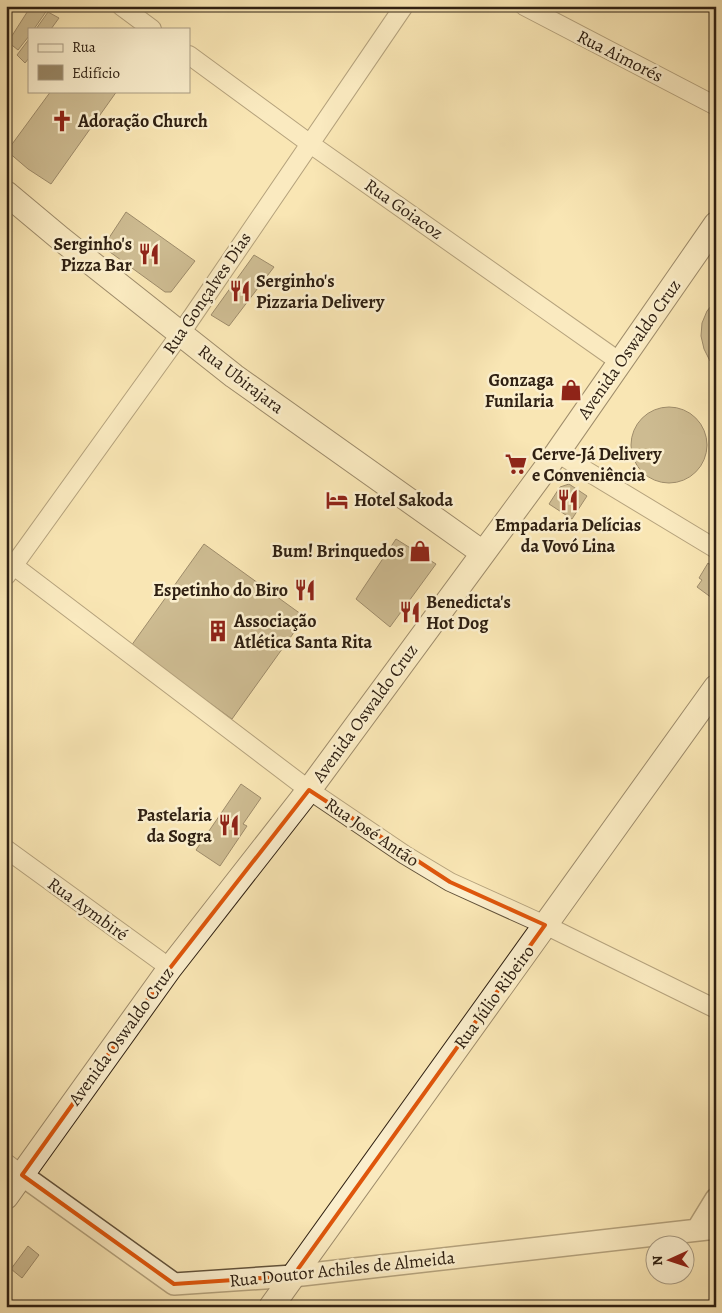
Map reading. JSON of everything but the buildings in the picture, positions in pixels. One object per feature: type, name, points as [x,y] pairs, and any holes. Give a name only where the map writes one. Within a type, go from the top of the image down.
[{"type":"main road","name":"Rua Ubirajara","points":[[6,193],[61,239],[258,393],[484,553]]},
{"type":"main road","name":"Avenida Oswaldo Cruz","points":[[6,1196],[14,1169],[309,790],[557,453],[716,224]]},
{"type":"main road","name":"Rua Júlio Ribeiro","points":[[271,1307],[716,687]]},
{"type":"street","points":[[121,6],[151,28]]},
{"type":"street","name":"Rua Gonçalves Dias","points":[[10,571],[180,333],[404,6]]},
{"type":"street","name":"Rua Aimorés","points":[[524,6],[716,106]]},
{"type":"street","name":"Rua Goiacoz","points":[[190,56],[309,143],[620,362]]},
{"type":"street","points":[[557,453],[716,549]]},
{"type":"street","name":"Rua José Antão","points":[[10,571],[309,790],[405,855],[450,882],[545,925],[716,1009]]},
{"type":"street","name":"Rua Aymbiré","points":[[6,849],[170,968]]},
{"type":"street","name":"Rua Doutor Achiles de Almeida","points":[[14,1169],[174,1284],[293,1276],[707,1229]]},
{"type":"street","points":[[707,1229],[716,1199]]},
{"type":"highlighted area","points":[[309,790],[450,882],[545,925],[293,1276],[174,1284],[22,1175],[170,968]]},
{"type":"place","name":"Adoração Church","points":[[62,121]]},
{"type":"place","name":"Serginho's Pizza Bar","points":[[149,254]]},
{"type":"place","name":"Serginho's Pizzaria Delivery","points":[[240,291]]},
{"type":"place","name":"Gonzaga Funilaria","points":[[571,390]]},
{"type":"place","name":"Cerve-Já Delivery e Conveniência","points":[[516,464]]},
{"type":"place","name":"Hotel Sakoda","points":[[337,500]]},
{"type":"place","name":"Empadaria Delícias da Vovó Lina","points":[[568,500]]},
{"type":"place","name":"Bum! Brinquedos","points":[[420,551]]},
{"type":"place","name":"Espetinho do Biro","points":[[305,590]]},
{"type":"place","name":"Benedicta's Hot Dog","points":[[410,612]]},
{"type":"place","name":"Associação Atlética Santa Rita","points":[[218,631]]},
{"type":"place","name":"Pastelaria da Sogra","points":[[229,825]]}]
